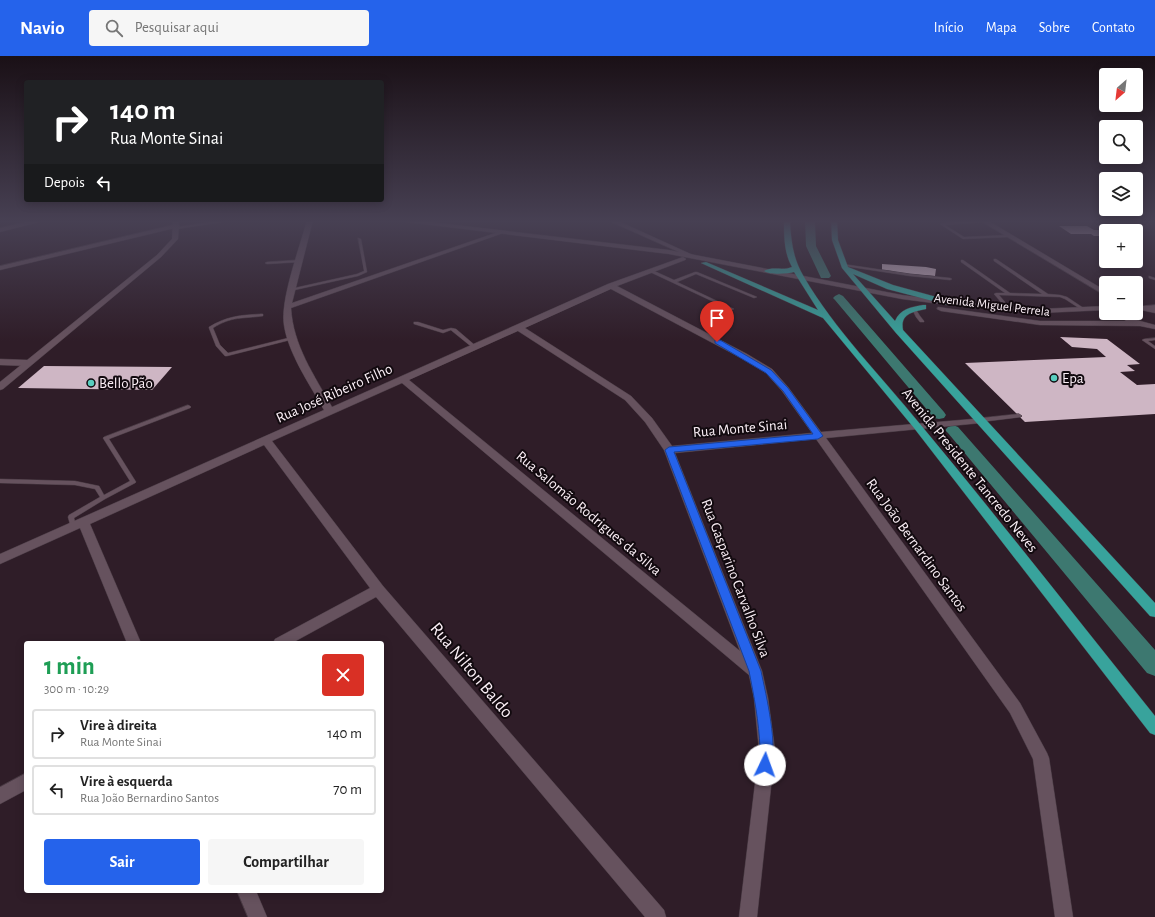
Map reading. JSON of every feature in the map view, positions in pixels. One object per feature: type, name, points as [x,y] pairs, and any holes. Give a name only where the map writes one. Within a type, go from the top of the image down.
[{"type":"main road","name":"Avenida Presidente Tancredo Neves","points":[[793,260],[802,280],[826,316],[921,425],[1155,728]]},
{"type":"main road","points":[[842,260],[844,266],[899,331],[1155,612]]},
{"type":"main road","points":[[704,263],[826,316]]},
{"type":"main road","points":[[844,266],[890,287],[948,303]]},
{"type":"main road","points":[[768,271],[789,271],[796,268]]},
{"type":"main road","points":[[899,331],[897,326],[901,316],[914,309],[923,307]]},
{"type":"street","points":[[0,268],[32,260]]},
{"type":"street","points":[[0,387],[154,260]]},
{"type":"street","points":[[286,307],[421,260]]},
{"type":"street","name":"Rua José Ribeiro Filho","points":[[0,559],[611,286],[680,260]]},
{"type":"street","points":[[689,260],[802,280]]},
{"type":"street","points":[[713,260],[768,271],[802,280]]},
{"type":"street","points":[[1049,260],[1099,290]]},
{"type":"street","points":[[299,261],[286,307],[288,325],[295,348],[330,412]]},
{"type":"street","name":"Avenida Miguel Perrela","points":[[802,280],[863,289],[902,297],[948,303],[1040,311],[1099,308]]},
{"type":"street","name":"Avenida Miguel Perrela","points":[[802,280],[923,307],[1040,323],[1138,324]]},
{"type":"street","name":"Rua João Bernardino Santos","points":[[611,286],[744,356],[769,371],[785,390],[1014,708],[1041,758],[1064,917]]},
{"type":"street","points":[[1143,307],[1155,307]]},
{"type":"street","points":[[1143,308],[1155,311]]},
{"type":"street","points":[[1040,311],[1046,315],[1046,318],[1040,323]]},
{"type":"street","points":[[1129,320],[1138,324],[1155,327]]},
{"type":"street","name":"Rua Gasparino Carvalho Silva","points":[[518,327],[628,398],[649,420],[669,450],[755,671],[761,698],[767,750],[748,917]]},
{"type":"street","points":[[0,362],[28,363]]},
{"type":"street","name":"Rua Salomão Rodrigues da Silva","points":[[403,379],[755,671]]},
{"type":"street","name":"Rua Monte Sinai","points":[[669,450],[981,420]]},
{"type":"street","name":"Rua Nilton Baldo","points":[[266,440],[378,590],[657,917]]},
{"type":"street","points":[[78,524],[133,641]]},
{"type":"street","points":[[284,641],[378,590]]},
{"type":"street","points":[[0,796],[24,783]]},
{"type":"street","points":[[247,893],[258,917]]},
{"type":"lane","points":[[291,290],[358,275],[366,271],[364,260]]},
{"type":"lane","points":[[995,260],[1046,295]]},
{"type":"lane","points":[[267,263],[299,261]]},
{"type":"lane","points":[[962,261],[1010,295]]},
{"type":"lane","points":[[844,266],[889,272],[903,276],[950,279]]},
{"type":"lane","points":[[651,271],[732,309]]},
{"type":"lane","points":[[675,281],[696,273],[755,297]]},
{"type":"lane","points":[[1150,277],[1155,279]]},
{"type":"lane","points":[[1008,308],[996,294],[1046,295],[1066,298],[1083,309]]},
{"type":"lane","points":[[914,309],[922,321]]},
{"type":"lane","points":[[261,315],[228,318],[220,321],[211,328],[218,346],[228,355],[292,338]]},
{"type":"lane","points":[[416,323],[443,332],[451,329],[454,330],[475,347]]},
{"type":"lane","points":[[1155,339],[1144,340],[1155,348]]},
{"type":"lane","points":[[78,524],[71,517],[133,482],[106,438],[188,408]]},
{"type":"lane","points":[[981,420],[1017,417]]},
{"type":"lane","points":[[0,481],[75,483],[97,487],[103,498]]},
{"type":"building","points":[[882,264],[936,269],[935,276],[895,273],[892,271],[882,270]]},
{"type":"building","name":"Epa","points":[[1060,337],[1107,339],[1140,364],[1127,365],[1135,371],[1120,372],[1137,385],[1155,384],[1155,414],[1025,422],[965,363],[1106,357],[1097,349],[1072,347]]},
{"type":"building","name":"Bello Pão","points":[[44,366],[172,367],[152,390],[18,388]]},
{"type":"waterway","points":[[818,260],[825,276]]},
{"type":"waterway","points":[[839,298],[939,415]]},
{"type":"waterway","points":[[953,430],[1155,666]]},
{"type":"place","name":"Epa","points":[[1054,378]]},
{"type":"place","name":"Bello Pão","points":[[91,383]]},
{"type":"route","points":[[717,342],[769,371],[785,390],[818,436],[669,450],[755,671],[761,698],[767,750],[765,765]]}]
